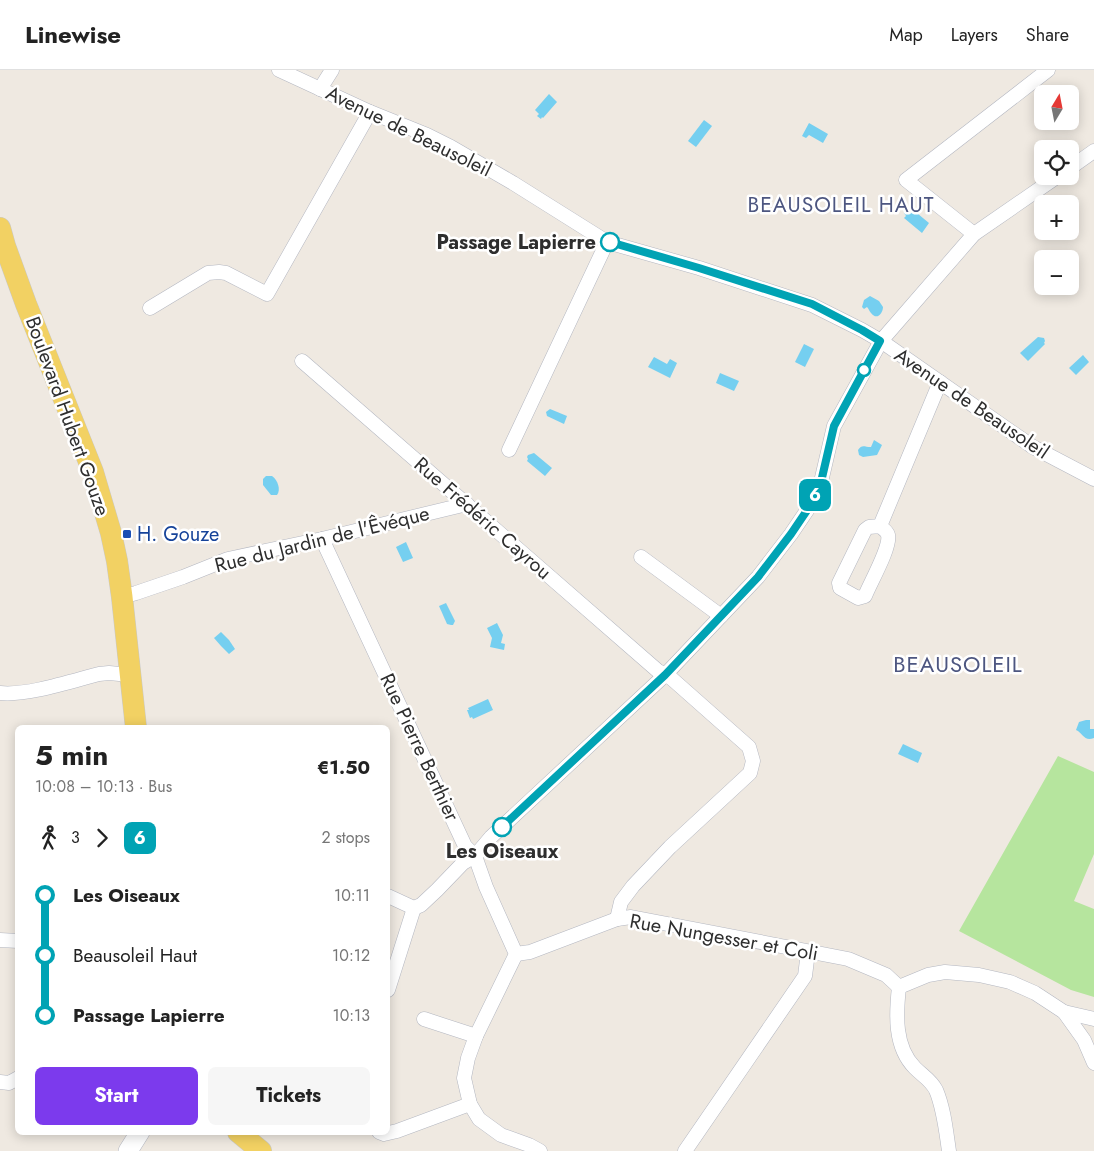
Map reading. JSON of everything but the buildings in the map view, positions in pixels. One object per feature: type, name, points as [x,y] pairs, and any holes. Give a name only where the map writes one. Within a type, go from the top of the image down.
[{"type":"main road","name":"Boulevard Hubert Gouze","points":[[0,228],[26,304],[93,472],[111,533],[122,597],[136,725]]},
{"type":"main road","points":[[117,1151],[123,1135]]},
{"type":"main road","points":[[128,1151],[138,1135]]},
{"type":"main road","points":[[242,1135],[261,1151]]},
{"type":"street","name":"Avenue de Beausoleil","points":[[279,70],[452,147],[607,242],[699,268],[812,304],[880,341],[1033,446],[1094,479]]},
{"type":"street","points":[[320,88],[332,70]]},
{"type":"street","points":[[974,234],[906,180],[1048,70]]},
{"type":"street","points":[[150,308],[208,273],[226,273],[266,294],[370,112]]},
{"type":"street","points":[[1079,162],[1094,151]]},
{"type":"street","points":[[390,897],[414,908],[421,905],[463,863],[475,856],[491,837],[665,675],[758,577],[814,500],[821,482],[834,426],[880,341],[974,234],[1045,185]]},
{"type":"street","points":[[509,450],[607,242]]},
{"type":"street","name":"Rue Frédéric Cayrou","points":[[302,362],[658,671],[671,678],[749,748],[754,762],[750,773],[670,848],[633,886],[622,902],[617,919]]},
{"type":"street","points":[[880,526],[940,382]]},
{"type":"street","name":"Rue du Jardin de l'Êvéque","points":[[122,597],[183,577],[228,559],[467,504]]},
{"type":"street","points":[[880,526],[887,532],[888,546],[864,596],[858,598],[840,588],[839,583],[864,530],[869,527],[880,526]]},
{"type":"street","name":"Rue Pierre Berthier","points":[[322,538],[465,846],[475,856],[516,954]]},
{"type":"street","points":[[641,557],[720,616]]},
{"type":"street","points":[[0,693],[34,690],[99,674],[130,675]]},
{"type":"street","points":[[390,984],[414,908]]},
{"type":"street","name":"Rue Nungesser et Coli","points":[[516,954],[530,952],[617,919],[631,917],[848,959],[886,975],[899,987]]},
{"type":"street","points":[[0,940],[15,941]]},
{"type":"street","points":[[685,1151],[805,976],[808,952]]},
{"type":"street","points":[[516,954],[476,1036],[468,1058],[464,1078],[470,1104],[479,1119],[501,1135],[531,1149]]},
{"type":"street","points":[[949,1151],[941,1104],[936,1090],[928,1079],[914,1067],[904,1051],[896,1012],[899,987],[928,975],[945,972],[979,975],[1010,982],[1035,993],[1064,1012],[1094,1019]]},
{"type":"street","points":[[1064,1012],[1084,1040],[1094,1063]]},
{"type":"street","points":[[424,1019],[476,1036]]},
{"type":"street","points":[[0,1082],[9,1084],[15,1080]]},
{"type":"street","points":[[390,1132],[470,1104]]},
{"type":"green space","points":[[1058,756],[1094,772],[1094,854],[1074,901],[1094,909],[1094,997],[1071,990],[959,931]]},
{"type":"water","points":[[549,94],[557,102],[541,119],[537,116],[539,114],[535,110]]},
{"type":"water","points":[[704,120],[712,126],[696,147],[688,141]]},
{"type":"water","points":[[809,123],[828,134],[823,143],[809,135],[806,138],[802,136]]},
{"type":"water","points":[[912,209],[929,223],[922,233],[904,218],[906,210],[911,211]]},
{"type":"water","points":[[870,296],[879,301],[883,307],[881,314],[877,316],[873,315],[867,307],[864,309],[862,307],[864,300]]},
{"type":"water","points":[[1038,337],[1044,338],[1045,344],[1028,361],[1020,353]]},
{"type":"water","points":[[804,344],[814,349],[805,367],[795,362]]},
{"type":"water","points":[[1083,355],[1089,362],[1076,375],[1069,368]]},
{"type":"water","points":[[654,357],[667,364],[670,359],[677,363],[670,378],[648,367]]},
{"type":"water","points":[[720,373],[739,381],[734,391],[716,383]]},
{"type":"water","points":[[550,409],[567,416],[564,424],[547,416],[546,412]]},
{"type":"water","points":[[874,440],[882,445],[877,455],[863,457],[859,455],[859,448],[863,446],[871,447]]},
{"type":"water","points":[[534,453],[552,468],[545,476],[527,461],[528,455]]},
{"type":"water","points":[[266,476],[272,476],[276,480],[279,488],[277,495],[271,495],[263,485],[263,479]]},
{"type":"water","points":[[406,542],[413,558],[403,562],[396,547]]},
{"type":"water","points":[[446,603],[455,621],[453,625],[447,624],[439,606]]},
{"type":"water","points":[[497,623],[503,635],[501,643],[505,644],[504,650],[490,647],[492,638],[487,628]]},
{"type":"water","points":[[221,632],[235,649],[229,654],[214,638]]},
{"type":"water","points":[[488,699],[493,710],[473,719],[472,717],[470,718],[468,708]]},
{"type":"water","points":[[1090,720],[1090,729],[1094,729],[1094,738],[1088,739],[1076,730],[1079,722]]},
{"type":"water","points":[[903,744],[922,753],[918,763],[898,754]]},
{"type":"bus line","name":"6","points":[[502,827],[665,675],[758,577],[814,500],[821,482],[834,426],[880,341],[812,304],[610,242]]},
{"type":"place","name":"Passage Lapierre","points":[[610,242]]},
{"type":"place","name":"H. Gouze","points":[[127,534]]},
{"type":"place","name":"Les Oiseaux","points":[[502,827]]},
{"type":"district","name":"BEAUSOLEIL HAUT","points":[[841,205]]},
{"type":"district","name":"BEAUSOLEIL","points":[[958,664]]}]
